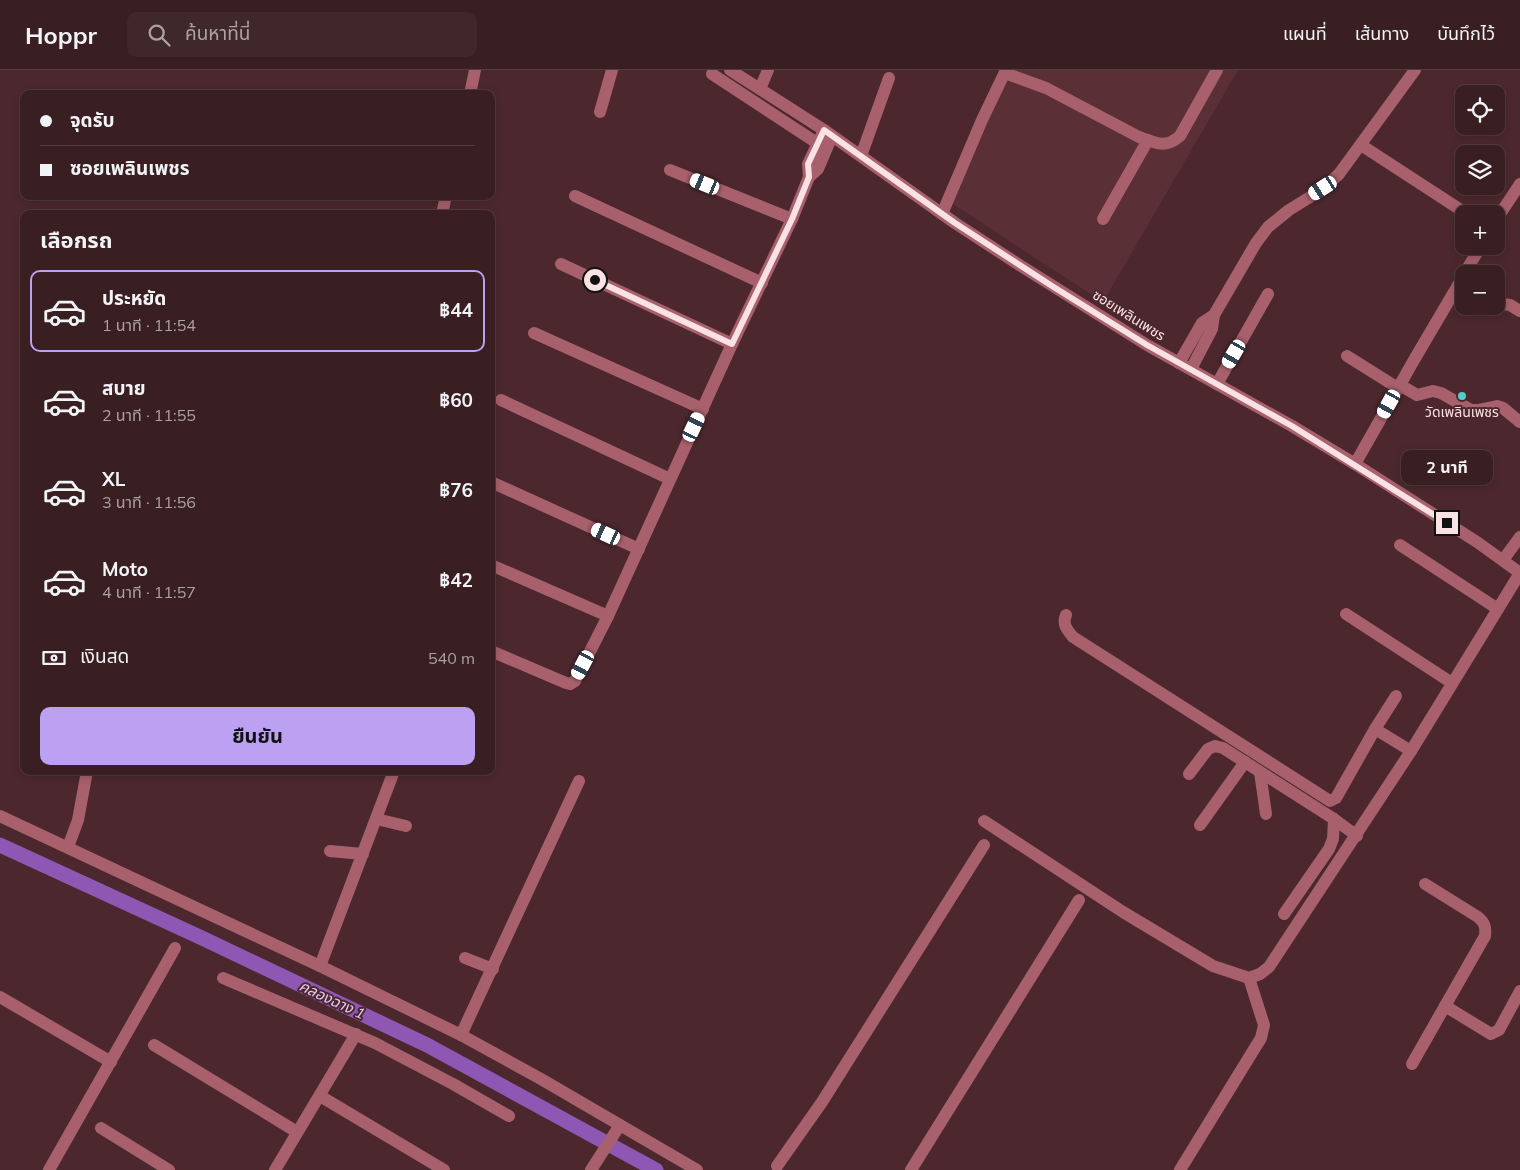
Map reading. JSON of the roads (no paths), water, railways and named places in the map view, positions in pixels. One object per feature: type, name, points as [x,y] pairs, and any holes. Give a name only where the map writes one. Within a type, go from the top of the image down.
[{"type":"street","points":[[471,90],[475,70]]},
{"type":"street","points":[[600,112],[612,70]]},
{"type":"street","name":"ซอยเพลินเพชร","points":[[730,70],[828,133],[942,214],[1138,340],[1292,426],[1355,464],[1520,573]]},
{"type":"street","points":[[760,88],[768,70]]},
{"type":"street","points":[[942,214],[982,120],[1005,72],[1046,88],[1148,140],[1166,144],[1173,142],[1180,136],[1217,70]]},
{"type":"street","points":[[1185,366],[1202,323],[1214,314],[1268,227],[1339,174],[1415,70]]},
{"type":"street","points":[[712,74],[817,143]]},
{"type":"street","points":[[861,156],[889,78]]},
{"type":"street","points":[[809,177],[808,164],[817,143],[828,133]]},
{"type":"street","points":[[495,653],[566,683],[570,684],[575,681],[608,616],[732,344],[792,219],[809,177],[818,169],[828,133]]},
{"type":"street","points":[[1104,219],[1148,140]]},
{"type":"street","points":[[1361,144],[1455,206]]},
{"type":"street","points":[[670,170],[792,219]]},
{"type":"street","points":[[1505,206],[1520,184]]},
{"type":"street","points":[[575,196],[762,283]]},
{"type":"street","points":[[561,264],[732,344]]},
{"type":"street","points":[[1355,464],[1455,292]]},
{"type":"street","points":[[1217,384],[1268,294]]},
{"type":"street","points":[[1505,304],[1510,305],[1520,312]]},
{"type":"street","points":[[534,333],[702,409]]},
{"type":"street","points":[[1347,356],[1399,387],[1417,395],[1433,391],[1441,393],[1471,410],[1497,406],[1503,408],[1520,422]]},
{"type":"street","points":[[501,400],[670,479]]},
{"type":"street","points":[[495,484],[639,549]]},
{"type":"street","points":[[1503,560],[1520,537]]},
{"type":"street","points":[[1400,545],[1498,609]]},
{"type":"street","points":[[495,567],[608,616]]},
{"type":"street","points":[[984,821],[1123,912],[1213,966],[1249,978],[1260,974],[1269,967],[1356,836],[1520,573]]},
{"type":"street","points":[[1066,614],[1064,619],[1066,628],[1073,637],[1330,801],[1336,798],[1396,696]]},
{"type":"street","points":[[1346,614],[1452,684]]},
{"type":"street","points":[[1375,729],[1410,751]]},
{"type":"street","points":[[1189,774],[1208,750],[1214,746],[1223,748],[1334,819],[1356,836]]},
{"type":"street","points":[[1200,825],[1245,762]]},
{"type":"street","points":[[1260,772],[1266,814]]},
{"type":"street","points":[[68,848],[78,820],[86,775]]},
{"type":"street","points":[[320,966],[392,775]]},
{"type":"street","points":[[462,1035],[579,781]]},
{"type":"street","points":[[0,816],[320,966],[462,1035],[541,1078],[618,1128],[697,1170]]},
{"type":"street","points":[[376,819],[406,826]]},
{"type":"street","points":[[1284,914],[1329,849],[1333,839],[1334,819]]},
{"type":"street","points":[[777,1166],[822,1102],[984,845]]},
{"type":"street","points":[[330,851],[363,854]]},
{"type":"street","points":[[1412,1064],[1485,936],[1486,928],[1484,922],[1478,916],[1425,884]]},
{"type":"street","points":[[911,1170],[1079,900]]},
{"type":"street","points":[[49,1170],[175,948]]},
{"type":"street","points":[[465,958],[493,969]]},
{"type":"street","points":[[223,978],[356,1034],[453,1084],[508,1116]]},
{"type":"street","points":[[1180,1170],[1261,1038],[1264,1025],[1249,978]]},
{"type":"street","points":[[1445,1006],[1491,1034],[1499,1030],[1520,991]]},
{"type":"street","points":[[0,997],[111,1062]]},
{"type":"street","points":[[275,1170],[356,1034]]},
{"type":"street","points":[[154,1045],[297,1132]]},
{"type":"street","points":[[320,1096],[444,1170]]},
{"type":"street","points":[[101,1128],[169,1170]]},
{"type":"street","points":[[591,1170],[618,1128]]},
{"type":"waterway","name":"คลองฉาง 1","points":[[0,845],[427,1045],[656,1170]]},
{"type":"place","name":"วัดเพลินเพชร","points":[[1462,396]]}]
